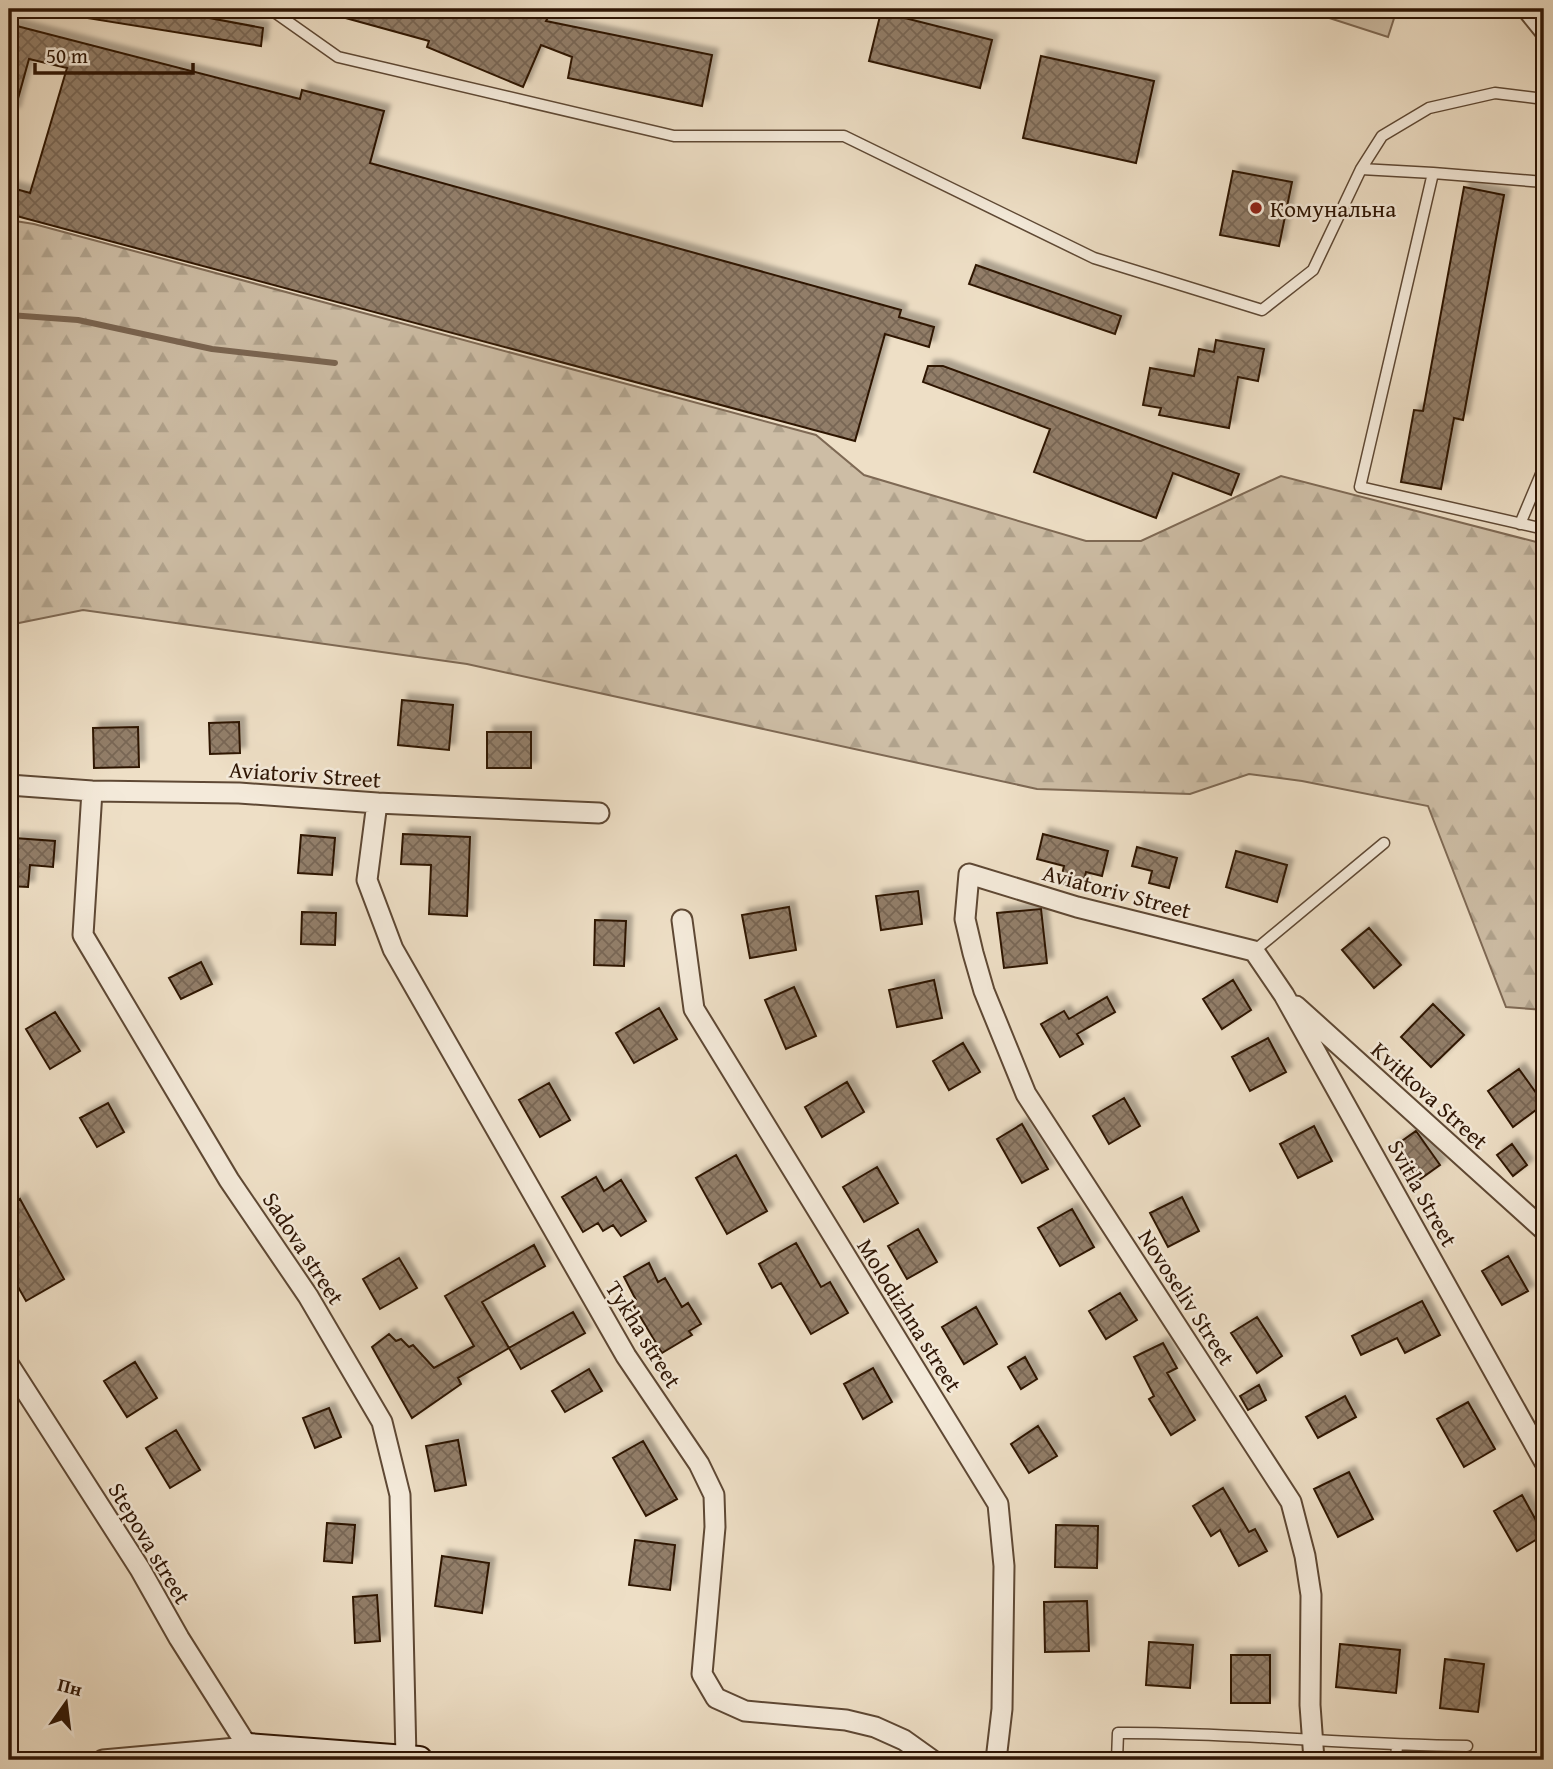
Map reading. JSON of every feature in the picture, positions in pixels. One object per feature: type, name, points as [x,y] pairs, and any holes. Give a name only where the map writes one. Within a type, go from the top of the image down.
[{"type":"street","points":[[1527,9],[1544,30]]},
{"type":"street","name":"Aviatoriv Street","points":[[9,785],[92,792],[239,793],[377,803],[599,813]]},
{"type":"street","name":"Sadova street","points":[[92,792],[83,935],[229,1180],[308,1296],[382,1422],[400,1495],[412,1759]]},
{"type":"street","name":"Tykha street","points":[[377,803],[367,880],[393,949],[619,1344],[699,1464],[714,1495],[715,1527],[702,1674],[716,1698],[745,1711],[846,1720],[875,1727],[904,1740],[932,1760]]},
{"type":"street","name":"Aviatoriv Street","points":[[969,874],[1077,907],[1254,951]]},
{"type":"street","name":"Novoseliv Street","points":[[969,874],[965,919],[972,953],[984,991],[1026,1094],[1291,1502],[1305,1556],[1311,1595],[1310,1705],[1314,1760]]},
{"type":"street","name":"Molodizhna street","points":[[682,920],[694,1009],[998,1504],[1004,1566],[1002,1709],[996,1760]]},
{"type":"street","name":"Svitla Street","points":[[1254,951],[1284,995],[1544,1461]]},
{"type":"street","name":"Kvitkova Street","points":[[1284,995],[1544,1230]]},
{"type":"street","name":"Stepova street","points":[[9,1365],[133,1558],[179,1638],[248,1747]]},
{"type":"street","points":[[103,1760],[248,1747],[412,1759]]},
{"type":"lane","points":[[270,9],[338,57],[674,136],[844,136],[1094,258],[1262,310],[1313,270],[1361,169],[1382,136],[1429,108],[1495,93],[1544,99]]},
{"type":"lane","points":[[1361,169],[1544,182]]},
{"type":"lane","points":[[1433,173],[1360,487],[1544,529]]},
{"type":"lane","points":[[1520,524],[1544,467]]},
{"type":"lane","points":[[1254,951],[1384,843]]},
{"type":"lane","points":[[1117,1760],[1118,1732],[1174,1732],[1397,1745],[1467,1745]]},
{"type":"lane","points":[[1396,1760],[1397,1745]]},
{"type":"green space","points":[[1318,9],[1397,9],[1388,37],[1317,14]]},
{"type":"green space","points":[[9,220],[34,224],[816,435],[864,475],[1086,541],[1141,541],[1281,476],[1544,544],[1544,1010],[1506,1007],[1428,806],[1302,781],[1249,774],[1190,794],[1037,789],[467,664],[83,610],[9,625]]},
{"type":"building","points":[[88,9],[161,9],[263,28],[261,46],[87,18]]},
{"type":"building","points":[[332,9],[553,9],[546,21],[712,55],[702,106],[568,78],[572,57],[541,45],[523,87],[427,47],[429,41],[331,14]]},
{"type":"building","points":[[881,12],[992,40],[980,88],[869,61]]},
{"type":"building","points":[[13,25],[300,99],[302,90],[384,111],[370,163],[901,310],[899,317],[934,327],[929,347],[885,334],[855,441],[9,214],[9,187],[30,193],[67,68],[29,59],[14,113],[9,112],[9,40]]},
{"type":"building","points":[[1041,56],[1154,81],[1136,163],[1023,138]]},
{"type":"building","name":"Комунальна","points":[[1233,171],[1292,182],[1279,246],[1220,235]]},
{"type":"building","points":[[1464,187],[1504,195],[1463,420],[1454,418],[1441,489],[1401,482],[1414,410],[1423,411]]},
{"type":"building","points":[[976,265],[1121,316],[1115,334],[969,284]]},
{"type":"building","points":[[1216,340],[1264,349],[1258,381],[1238,377],[1229,428],[1159,415],[1161,408],[1143,405],[1150,368],[1194,376],[1199,349],[1214,352]]},
{"type":"building","points":[[928,366],[943,366],[1239,474],[1231,495],[1173,473],[1156,518],[1034,472],[1050,429],[923,382]]},
{"type":"building","points":[[402,700],[453,705],[449,750],[398,745]]},
{"type":"building","points":[[239,722],[240,753],[210,754],[209,723]]},
{"type":"building","points":[[138,727],[139,767],[94,768],[93,728]]},
{"type":"building","points":[[487,732],[531,732],[531,768],[487,768]]},
{"type":"building","points":[[403,834],[470,837],[467,916],[429,914],[431,865],[401,864]]},
{"type":"building","points":[[1043,834],[1108,851],[1102,876],[1086,872],[1082,889],[1060,883],[1064,866],[1037,859]]},
{"type":"building","points":[[301,835],[335,838],[332,875],[298,873]]},
{"type":"building","points":[[14,838],[55,841],[53,867],[30,865],[28,887],[9,886],[9,863],[12,863]]},
{"type":"building","points":[[1137,847],[1177,858],[1169,888],[1149,883],[1152,871],[1132,866]]},
{"type":"building","points":[[1236,851],[1287,865],[1277,902],[1226,887]]},
{"type":"building","points":[[918,891],[922,924],[881,930],[876,896]]},
{"type":"building","points":[[789,907],[796,950],[750,958],[742,915]]},
{"type":"building","points":[[1041,909],[1047,963],[1004,968],[997,913]]},
{"type":"building","points":[[302,912],[336,913],[335,945],[301,944]]},
{"type":"building","points":[[595,920],[626,921],[624,966],[594,965]]},
{"type":"building","points":[[1369,928],[1401,965],[1374,988],[1342,950]]},
{"type":"building","points":[[201,962],[212,984],[181,999],[169,978]]},
{"type":"building","points":[[934,980],[942,1018],[897,1027],[889,990]]},
{"type":"building","points":[[1233,980],[1251,1010],[1222,1029],[1203,999]]},
{"type":"building","points":[[794,987],[816,1036],[786,1049],[765,1000]]},
{"type":"building","points":[[1107,997],[1115,1012],[1077,1034],[1083,1044],[1060,1057],[1041,1024],[1064,1011],[1069,1019]]},
{"type":"building","points":[[1433,1004],[1464,1035],[1431,1067],[1401,1037]]},
{"type":"building","points":[[659,1008],[677,1039],[634,1063],[616,1033]]},
{"type":"building","points":[[55,1012],[80,1051],[50,1069],[26,1029]]},
{"type":"building","points":[[1268,1038],[1286,1072],[1250,1091],[1232,1057]]},
{"type":"building","points":[[963,1043],[980,1072],[949,1090],[933,1061]]},
{"type":"building","points":[[1519,1069],[1544,1104],[1513,1127],[1488,1091]]},
{"type":"building","points":[[847,1082],[864,1112],[822,1137],[805,1107]]},
{"type":"building","points":[[549,1083],[570,1120],[540,1137],[519,1100]]},
{"type":"building","points":[[1124,1098],[1140,1126],[1109,1144],[1093,1116]]},
{"type":"building","points":[[108,1103],[124,1132],[97,1147],[80,1118]]},
{"type":"building","points":[[1022,1124],[1048,1169],[1022,1183],[997,1139]]},
{"type":"building","points":[[1314,1126],[1332,1161],[1298,1178],[1280,1144]]},
{"type":"building","points":[[1416,1131],[1440,1165],[1416,1182],[1392,1148]]},
{"type":"building","points":[[1512,1144],[1527,1165],[1513,1176],[1497,1155]]},
{"type":"building","points":[[736,1155],[767,1211],[727,1234],[696,1178]]},
{"type":"building","points":[[877,1167],[898,1203],[864,1222],[843,1187]]},
{"type":"building","points":[[596,1177],[604,1191],[621,1180],[646,1221],[621,1236],[613,1225],[603,1231],[598,1223],[583,1232],[562,1197]]},
{"type":"building","points":[[1182,1197],[1199,1231],[1168,1247],[1150,1213]]},
{"type":"building","points":[[20,1199],[64,1279],[26,1301],[9,1271],[9,1206]]},
{"type":"building","points":[[1072,1209],[1094,1247],[1060,1266],[1038,1228]]},
{"type":"building","points":[[918,1229],[937,1262],[907,1279],[888,1246]]},
{"type":"building","points":[[796,1243],[821,1287],[830,1282],[848,1313],[811,1334],[781,1283],[772,1288],[759,1264]]},
{"type":"building","points":[[534,1245],[545,1266],[482,1302],[509,1348],[458,1378],[461,1384],[412,1418],[372,1347],[389,1334],[396,1341],[401,1339],[409,1347],[413,1345],[434,1368],[474,1346],[445,1296]]},
{"type":"building","points":[[1508,1256],[1528,1291],[1502,1305],[1482,1271]]},
{"type":"building","points":[[399,1258],[417,1288],[380,1309],[363,1279]]},
{"type":"building","points":[[649,1263],[658,1282],[665,1278],[682,1307],[688,1303],[701,1324],[689,1331],[692,1335],[662,1353],[632,1303],[636,1300],[624,1277]]},
{"type":"building","points":[[1120,1293],[1137,1320],[1106,1339],[1089,1311]]},
{"type":"building","points":[[1422,1301],[1440,1335],[1405,1353],[1397,1338],[1361,1355],[1352,1336]]},
{"type":"building","points":[[976,1307],[997,1344],[964,1364],[942,1327]]},
{"type":"building","points":[[573,1312],[585,1333],[521,1369],[509,1348]]},
{"type":"building","points":[[1257,1317],[1282,1356],[1257,1373],[1231,1333]]},
{"type":"building","points":[[1163,1343],[1177,1368],[1167,1373],[1195,1420],[1171,1435],[1149,1399],[1154,1396],[1134,1357]]},
{"type":"building","points":[[1025,1357],[1037,1379],[1021,1389],[1008,1367]]},
{"type":"building","points":[[135,1362],[157,1398],[127,1417],[104,1381]]},
{"type":"building","points":[[873,1368],[892,1402],[863,1419],[844,1384]]},
{"type":"building","points":[[589,1369],[602,1391],[565,1412],[552,1391]]},
{"type":"building","points":[[1259,1385],[1266,1400],[1248,1410],[1240,1396]]},
{"type":"building","points":[[1345,1396],[1356,1417],[1318,1438],[1306,1417]]},
{"type":"building","points":[[1468,1402],[1495,1449],[1464,1467],[1437,1419]]},
{"type":"building","points":[[329,1408],[341,1437],[315,1448],[303,1418]]},
{"type":"building","points":[[1038,1426],[1057,1456],[1029,1473],[1011,1444]]},
{"type":"building","points":[[176,1430],[200,1470],[170,1488],[146,1448]]},
{"type":"building","points":[[458,1440],[466,1485],[435,1491],[426,1446]]},
{"type":"building","points":[[643,1441],[677,1499],[646,1516],[613,1458]]},
{"type":"building","points":[[1349,1472],[1373,1519],[1338,1537],[1314,1489]]},
{"type":"building","points":[[1223,1488],[1249,1532],[1255,1529],[1267,1551],[1239,1566],[1220,1530],[1211,1536],[1193,1506]]},
{"type":"building","points":[[1522,1495],[1544,1535],[1517,1551],[1494,1511]]},
{"type":"building","points":[[327,1523],[355,1525],[352,1563],[324,1561]]},
{"type":"building","points":[[1056,1525],[1098,1526],[1097,1568],[1055,1567]]},
{"type":"building","points":[[635,1540],[675,1545],[670,1590],[629,1585]]},
{"type":"building","points":[[442,1556],[489,1563],[482,1613],[435,1606]]},
{"type":"building","points":[[377,1595],[380,1641],[355,1643],[353,1597]]},
{"type":"building","points":[[1087,1601],[1089,1651],[1045,1652],[1044,1602]]},
{"type":"building","points":[[1149,1642],[1193,1645],[1190,1688],[1146,1685]]},
{"type":"building","points":[[1340,1644],[1400,1650],[1396,1693],[1336,1687]]},
{"type":"building","points":[[1231,1655],[1270,1655],[1270,1703],[1231,1703]]},
{"type":"building","points":[[1445,1659],[1484,1664],[1478,1712],[1440,1708]]},
{"type":"waterway","points":[[9,315],[78,320],[212,349],[335,363]]},
{"type":"place","name":"Комунальна","points":[[1256,208]]}]
